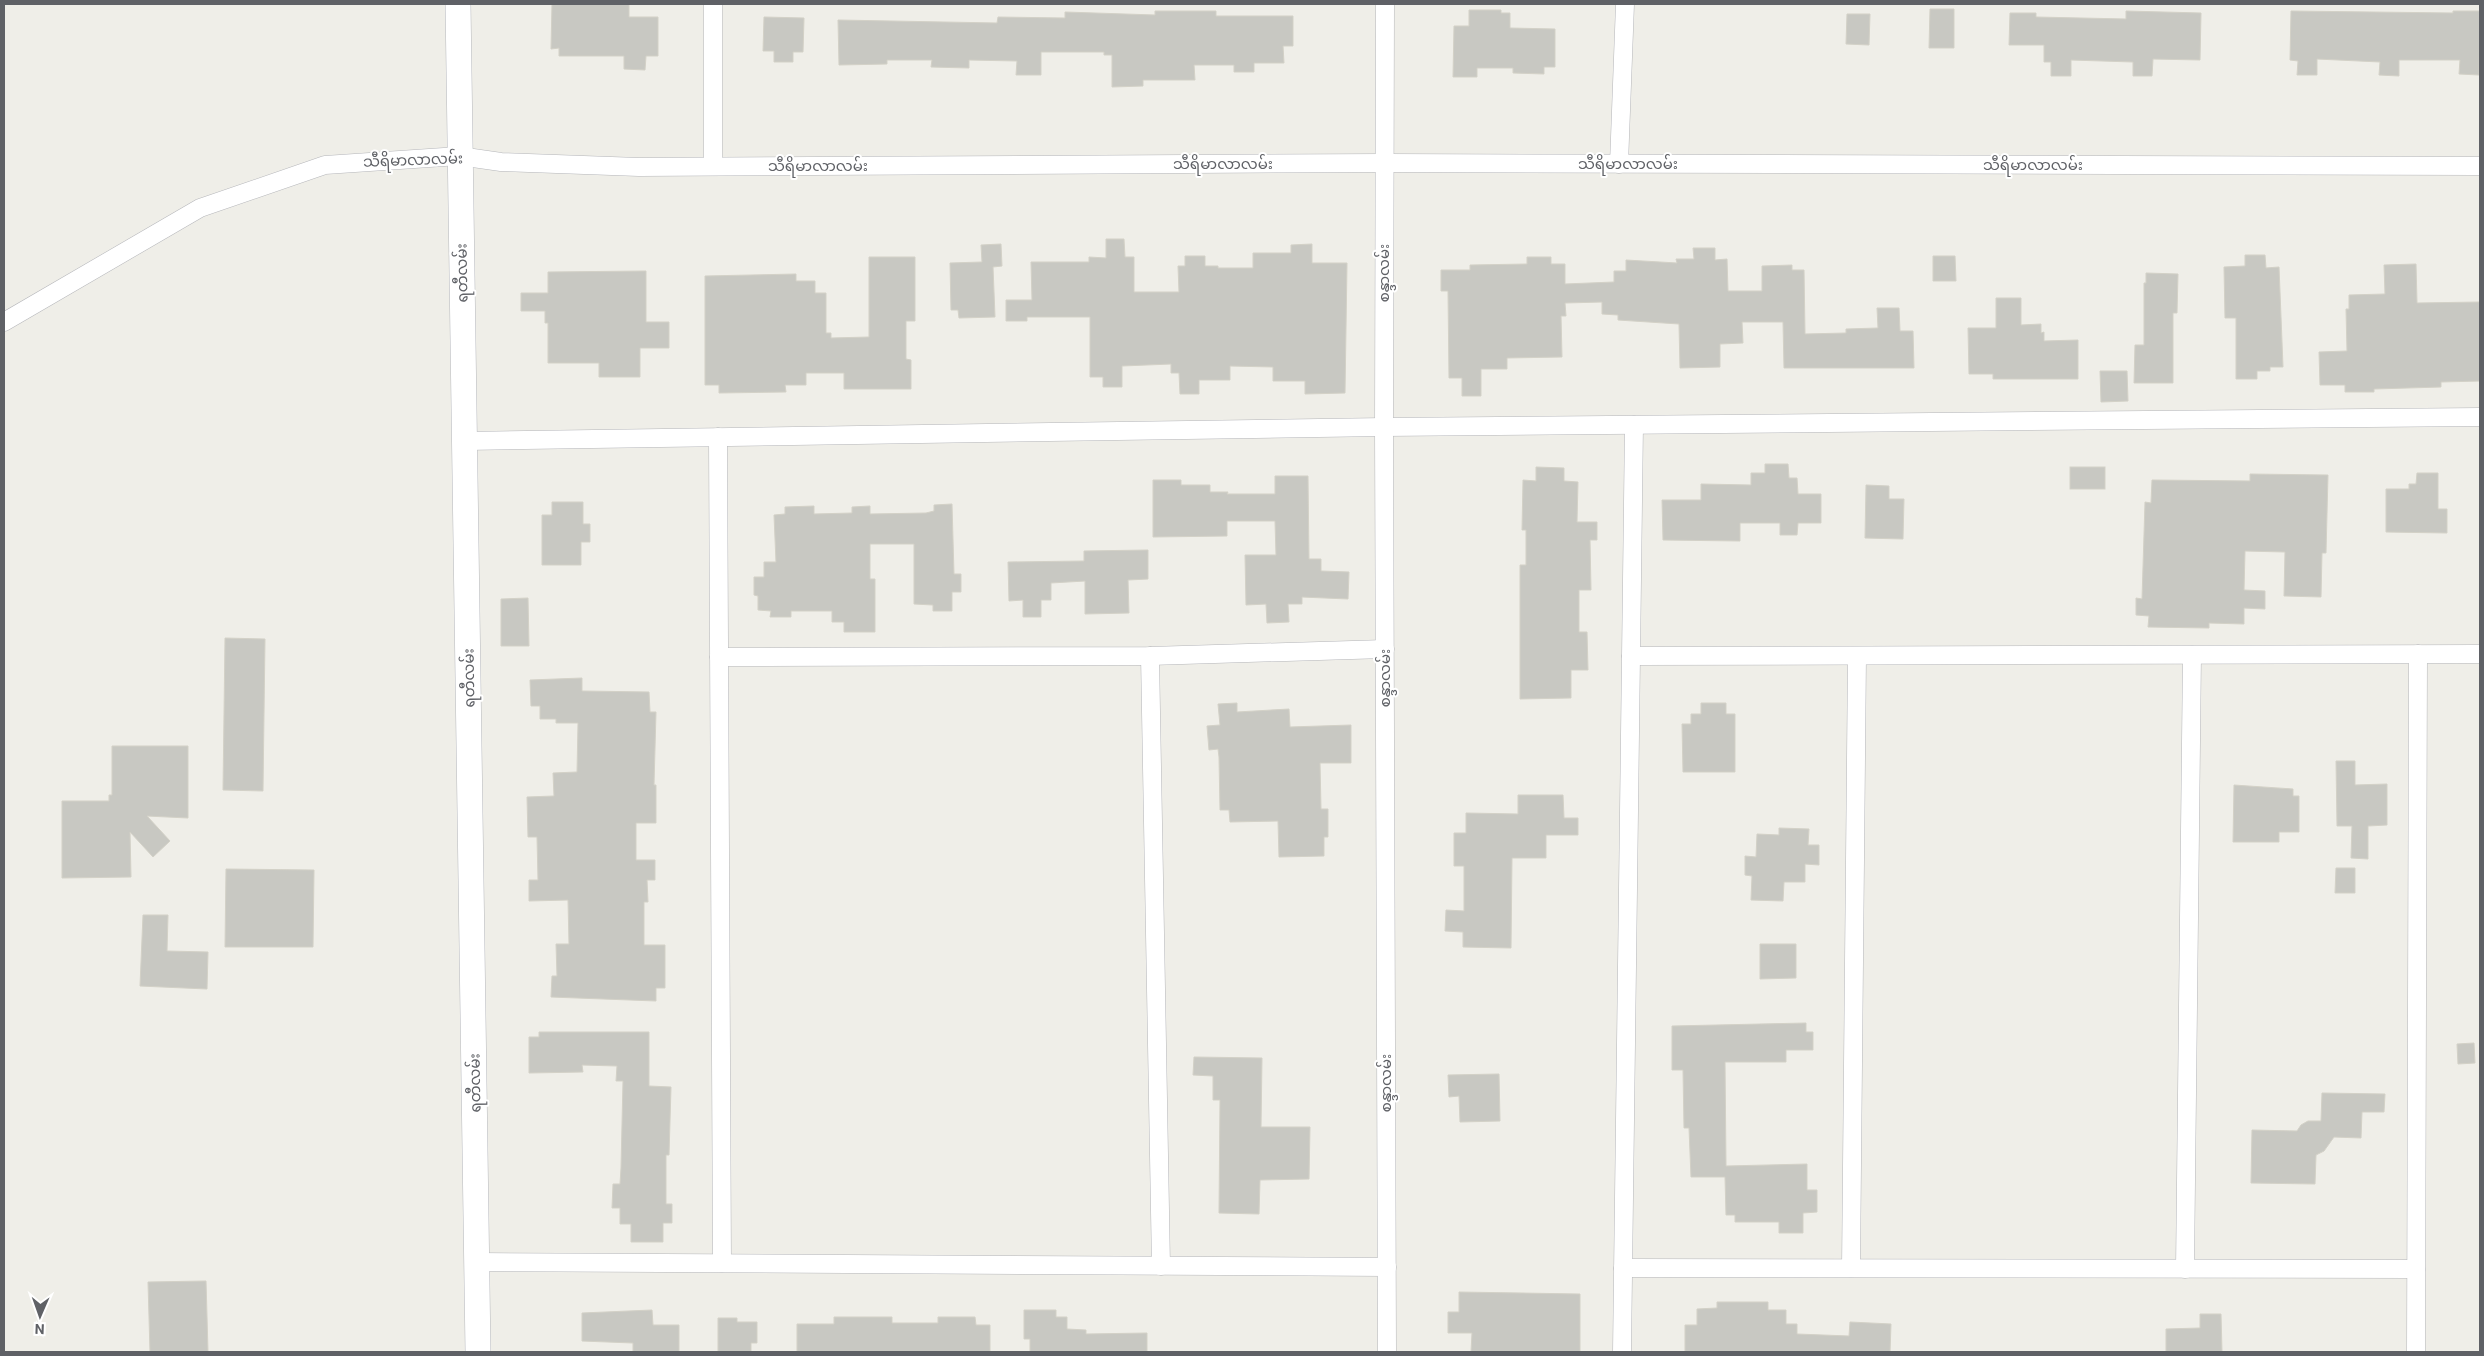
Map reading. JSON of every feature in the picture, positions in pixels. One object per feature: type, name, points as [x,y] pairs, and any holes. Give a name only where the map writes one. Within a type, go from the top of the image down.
[{"type":"street","name":"ရတီလမ်း","points":[[458,4],[459,156],[466,441],[478,1352]]},
{"type":"street","points":[[713,4],[713,166]]},
{"type":"street","name":"စန္ဒာလမ်း","points":[[1385,4],[1384,427],[1387,1352]]},
{"type":"street","points":[[1618,164],[1625,4]]},
{"type":"street","name":"သီရိမာလာလမ်း","points":[[4,322],[200,208],[326,164],[459,156],[501,162],[639,166],[1385,163],[2480,166]]},
{"type":"street","points":[[466,441],[1384,427],[2480,417]]},
{"type":"street","points":[[1622,1352],[1634,425]]},
{"type":"street","points":[[718,437],[722,1263]]},
{"type":"street","points":[[719,657],[1150,656],[1385,649]]},
{"type":"street","points":[[2185,1269],[2192,654]]},
{"type":"street","points":[[2416,1352],[2418,654]]},
{"type":"street","points":[[1631,656],[2480,654]]},
{"type":"street","points":[[1150,656],[1161,1266]]},
{"type":"street","points":[[1851,1268],[1857,656]]},
{"type":"street","points":[[477,1262],[1387,1267]]},
{"type":"street","points":[[1623,1268],[2416,1269]]},
{"type":"building","points":[[552,4],[629,4],[629,17],[658,17],[658,56],[646,56],[645,70],[624,69],[624,56],[559,56],[559,48],[551,49]]},
{"type":"building","points":[[1930,9],[1954,9],[1954,48],[1929,48]]},
{"type":"building","points":[[1469,10],[1501,10],[1501,13],[1510,13],[1510,28],[1555,29],[1555,67],[1544,67],[1544,74],[1513,73],[1513,68],[1477,68],[1477,77],[1453,77],[1454,26],[1469,26]]},
{"type":"building","points":[[1155,11],[1216,11],[1216,16],[1293,16],[1293,46],[1283,46],[1284,63],[1254,63],[1254,72],[1234,72],[1234,65],[1194,65],[1195,80],[1143,80],[1143,86],[1112,87],[1112,55],[1104,55],[1104,52],[1041,52],[1041,75],[1016,75],[1017,61],[969,60],[969,68],[931,67],[932,60],[887,60],[887,64],[839,65],[838,20],[997,23],[998,17],[1065,18],[1065,12],[1155,15]]},
{"type":"building","points":[[2126,11],[2201,13],[2200,60],[2153,59],[2152,76],[2133,76],[2133,62],[2071,60],[2071,76],[2051,76],[2051,62],[2044,62],[2044,45],[2009,45],[2010,13],[2036,13],[2036,17],[2126,19]]},
{"type":"building","points":[[2291,11],[2453,13],[2453,11],[2480,11],[2479,75],[2459,74],[2460,60],[2399,60],[2399,76],[2379,75],[2380,62],[2317,59],[2317,75],[2297,75],[2298,61],[2290,60]]},
{"type":"building","points":[[1847,14],[1870,14],[1869,45],[1846,44]]},
{"type":"building","points":[[764,17],[804,18],[803,52],[793,52],[793,62],[774,62],[774,51],[763,51]]},
{"type":"building","points":[[1106,239],[1124,239],[1125,257],[1134,257],[1134,292],[1179,292],[1178,266],[1185,266],[1185,256],[1205,256],[1205,266],[1253,268],[1253,253],[1291,253],[1291,245],[1312,244],[1312,263],[1347,263],[1345,393],[1305,394],[1305,381],[1273,381],[1273,367],[1230,366],[1230,380],[1199,380],[1199,394],[1180,394],[1179,373],[1171,373],[1171,364],[1122,366],[1122,387],[1103,387],[1103,377],[1090,377],[1090,317],[1027,317],[1027,321],[1006,321],[1006,300],[1032,300],[1031,262],[1089,262],[1089,257],[1106,258]]},
{"type":"building","points":[[1001,244],[1002,266],[993,267],[995,317],[959,318],[958,310],[951,310],[950,263],[982,262],[981,245]]},
{"type":"building","points":[[1693,248],[1715,248],[1715,260],[1727,259],[1728,291],[1762,291],[1762,266],[1792,265],[1792,270],[1804,270],[1805,334],[1846,333],[1846,329],[1878,328],[1877,308],[1899,308],[1900,331],[1913,331],[1914,368],[1784,368],[1783,322],[1742,322],[1743,343],[1720,344],[1720,367],[1680,368],[1679,324],[1618,320],[1618,315],[1602,314],[1602,302],[1565,303],[1566,316],[1561,316],[1562,357],[1507,358],[1507,369],[1481,369],[1481,396],[1462,396],[1462,378],[1449,378],[1448,291],[1441,291],[1441,270],[1470,270],[1470,265],[1527,264],[1527,257],[1551,257],[1551,264],[1565,264],[1565,284],[1614,282],[1614,271],[1626,271],[1626,260],[1677,263],[1676,259],[1694,259]]},
{"type":"building","points":[[2245,255],[2265,255],[2266,268],[2279,267],[2283,367],[2270,367],[2270,371],[2257,371],[2257,379],[2236,379],[2236,318],[2225,318],[2224,267],[2245,266]]},
{"type":"building","points":[[1933,256],[1955,256],[1956,281],[1933,281]]},
{"type":"building","points":[[869,257],[915,257],[915,321],[906,321],[906,359],[911,360],[911,389],[844,389],[844,373],[806,373],[806,385],[785,385],[786,392],[719,393],[719,385],[705,385],[705,276],[796,274],[796,281],[815,281],[815,293],[826,293],[826,333],[831,333],[831,338],[869,337]]},
{"type":"building","points":[[2416,264],[2417,303],[2480,302],[2480,381],[2441,382],[2441,387],[2374,389],[2374,392],[2345,392],[2345,385],[2320,385],[2319,352],[2347,351],[2346,309],[2349,309],[2349,295],[2385,294],[2384,265]]},
{"type":"building","points":[[646,271],[646,322],[669,322],[669,348],[640,348],[640,377],[599,377],[599,363],[548,363],[548,323],[545,323],[545,311],[521,311],[521,293],[548,293],[548,272]]},
{"type":"building","points":[[2146,273],[2178,274],[2177,313],[2173,313],[2173,383],[2134,383],[2135,345],[2144,345],[2144,283],[2146,283]]},
{"type":"building","points":[[1996,298],[2021,298],[2021,325],[2041,324],[2041,333],[2044,332],[2044,341],[2078,340],[2078,379],[1993,379],[1993,374],[1969,374],[1968,328],[1996,328]]},
{"type":"building","points":[[2100,371],[2127,371],[2128,401],[2101,402]]},
{"type":"building","points":[[1765,464],[1788,464],[1789,478],[1797,478],[1798,494],[1821,494],[1821,523],[1798,523],[1797,535],[1780,535],[1780,523],[1740,523],[1740,541],[1663,540],[1662,500],[1701,500],[1701,484],[1751,485],[1751,473],[1765,473]]},
{"type":"building","points":[[1536,467],[1564,468],[1564,481],[1578,482],[1577,522],[1597,522],[1597,540],[1590,540],[1591,590],[1579,590],[1579,632],[1587,632],[1588,670],[1571,670],[1571,698],[1520,699],[1520,565],[1526,565],[1526,530],[1522,530],[1523,480],[1536,481]]},
{"type":"building","points":[[2070,467],[2105,467],[2105,489],[2070,489]]},
{"type":"building","points":[[2417,473],[2438,473],[2438,509],[2447,509],[2447,533],[2386,532],[2386,489],[2409,489],[2409,484],[2416,484]]},
{"type":"building","points":[[2250,474],[2328,475],[2326,553],[2322,553],[2321,597],[2284,596],[2285,552],[2245,551],[2244,590],[2265,591],[2265,609],[2244,608],[2244,624],[2209,623],[2209,628],[2148,627],[2149,616],[2136,615],[2136,598],[2142,599],[2145,502],[2151,503],[2152,480],[2250,481]]},
{"type":"building","points":[[1275,476],[1308,476],[1309,559],[1321,559],[1321,571],[1349,572],[1348,599],[1302,597],[1302,604],[1288,604],[1289,622],[1267,623],[1266,604],[1246,605],[1245,555],[1276,555],[1275,521],[1227,521],[1227,536],[1153,537],[1153,480],[1181,480],[1181,485],[1210,485],[1210,492],[1228,492],[1227,494],[1275,494]]},
{"type":"building","points":[[1866,485],[1889,486],[1889,499],[1904,499],[1903,539],[1865,538]]},
{"type":"building","points":[[552,502],[583,502],[583,524],[590,524],[590,542],[581,542],[581,565],[542,565],[542,515],[552,515]]},
{"type":"building","points":[[952,504],[954,574],[961,574],[961,592],[952,592],[952,611],[933,611],[933,605],[914,604],[914,544],[870,544],[870,579],[875,579],[875,632],[844,632],[844,622],[832,622],[832,611],[791,611],[791,617],[770,617],[771,611],[758,610],[758,596],[754,595],[754,577],[764,577],[764,562],[776,562],[774,515],[785,514],[785,507],[814,506],[814,514],[852,513],[852,507],[870,506],[870,514],[926,513],[934,511],[934,505]]},
{"type":"building","points":[[1148,550],[1148,579],[1128,580],[1129,613],[1085,614],[1085,581],[1051,583],[1051,600],[1041,600],[1041,617],[1023,617],[1023,600],[1009,601],[1008,562],[1084,561],[1084,551]]},
{"type":"building","points":[[528,598],[529,646],[501,646],[501,599]]},
{"type":"building","points":[[225,638],[265,639],[263,791],[223,790]]},
{"type":"building","points":[[582,678],[582,691],[649,692],[650,712],[656,712],[654,785],[656,785],[656,823],[636,823],[636,860],[655,860],[655,880],[647,880],[648,902],[644,902],[644,945],[665,945],[665,988],[656,988],[656,1001],[551,997],[552,976],[557,976],[556,944],[569,944],[568,900],[529,901],[529,880],[538,880],[537,837],[528,837],[527,797],[554,796],[553,773],[577,772],[578,723],[556,723],[556,719],[540,719],[540,706],[531,706],[530,680]]},
{"type":"building","points":[[1237,703],[1237,712],[1289,709],[1290,727],[1351,725],[1351,763],[1320,763],[1321,809],[1328,809],[1328,837],[1324,837],[1324,856],[1279,857],[1278,821],[1230,822],[1229,810],[1220,810],[1218,749],[1209,750],[1207,726],[1220,725],[1218,704]]},
{"type":"building","points":[[1701,703],[1726,703],[1726,714],[1735,714],[1735,772],[1683,772],[1682,724],[1691,724],[1691,714],[1701,714]]},
{"type":"building","points":[[112,746],[188,746],[188,818],[147,816],[170,841],[153,857],[130,832],[131,877],[62,878],[62,801],[109,801],[109,795],[112,795]]},
{"type":"building","points":[[2336,761],[2355,761],[2355,785],[2387,784],[2387,825],[2368,826],[2368,859],[2351,858],[2352,826],[2337,826]]},
{"type":"building","points":[[2234,785],[2293,789],[2293,796],[2299,796],[2299,832],[2279,832],[2279,842],[2233,842]]},
{"type":"building","points":[[1518,795],[1563,795],[1564,818],[1578,818],[1578,835],[1546,835],[1546,858],[1512,858],[1511,948],[1463,947],[1463,932],[1445,931],[1446,910],[1464,911],[1464,866],[1454,866],[1454,833],[1466,833],[1466,813],[1518,814]]},
{"type":"building","points":[[1779,828],[1809,829],[1808,845],[1819,845],[1819,865],[1805,864],[1805,882],[1784,882],[1783,901],[1751,900],[1752,876],[1745,875],[1745,856],[1756,857],[1757,834],[1779,835]]},
{"type":"building","points":[[2336,868],[2355,868],[2355,893],[2335,893]]},
{"type":"building","points":[[226,869],[314,870],[313,947],[225,947]]},
{"type":"building","points":[[143,915],[168,915],[167,951],[208,952],[207,989],[140,986]]},
{"type":"building","points":[[1760,944],[1796,944],[1796,978],[1760,979]]},
{"type":"building","points":[[1806,1023],[1806,1032],[1813,1032],[1813,1050],[1786,1050],[1786,1062],[1725,1062],[1726,1166],[1807,1164],[1807,1190],[1817,1190],[1817,1212],[1803,1213],[1803,1233],[1779,1233],[1779,1222],[1735,1222],[1735,1215],[1726,1215],[1725,1177],[1691,1177],[1689,1128],[1684,1128],[1683,1070],[1672,1070],[1672,1026]]},
{"type":"building","points":[[539,1032],[649,1032],[649,1086],[671,1087],[669,1155],[666,1155],[666,1204],[672,1204],[672,1223],[663,1223],[663,1242],[631,1242],[631,1224],[620,1224],[620,1208],[612,1208],[613,1184],[620,1184],[621,1168],[623,1081],[616,1081],[617,1066],[582,1065],[583,1072],[529,1073],[529,1037],[539,1037]]},
{"type":"building","points":[[2474,1043],[2475,1063],[2458,1064],[2457,1044]]},
{"type":"building","points":[[1194,1057],[1262,1058],[1261,1127],[1310,1127],[1309,1179],[1260,1180],[1259,1214],[1219,1213],[1220,1100],[1213,1100],[1213,1076],[1193,1075]]},
{"type":"building","points":[[1499,1074],[1500,1121],[1460,1122],[1459,1096],[1449,1097],[1448,1075]]},
{"type":"building","points":[[2322,1093],[2385,1094],[2384,1112],[2362,1112],[2361,1138],[2334,1137],[2324,1151],[2316,1155],[2315,1184],[2251,1183],[2252,1130],[2297,1131],[2301,1125],[2308,1121],[2321,1121]]},
{"type":"building","points":[[206,1281],[208,1352],[150,1352],[148,1282]]},
{"type":"building","points":[[1459,1292],[1580,1294],[1580,1352],[1471,1352],[1472,1333],[1448,1333],[1448,1312],[1459,1312]]},
{"type":"building","points":[[1717,1302],[1768,1302],[1768,1310],[1786,1310],[1786,1324],[1797,1324],[1797,1334],[1849,1336],[1850,1322],[1891,1324],[1890,1352],[1685,1352],[1685,1325],[1697,1325],[1697,1309],[1717,1308]]},
{"type":"building","points":[[652,1310],[653,1325],[679,1325],[679,1352],[633,1352],[633,1343],[582,1341],[582,1313]]},
{"type":"building","points":[[1024,1310],[1056,1310],[1056,1317],[1067,1317],[1067,1329],[1086,1330],[1086,1334],[1147,1333],[1147,1352],[1030,1352],[1030,1339],[1024,1339]]},
{"type":"building","points":[[2200,1314],[2221,1314],[2222,1352],[2166,1352],[2166,1329],[2200,1328]]},
{"type":"building","points":[[834,1317],[892,1317],[892,1323],[938,1323],[938,1317],[975,1317],[976,1325],[990,1325],[990,1352],[797,1352],[797,1324],[834,1324]]},
{"type":"building","points":[[718,1318],[737,1318],[737,1322],[757,1322],[757,1343],[751,1343],[751,1352],[718,1352]]}]
